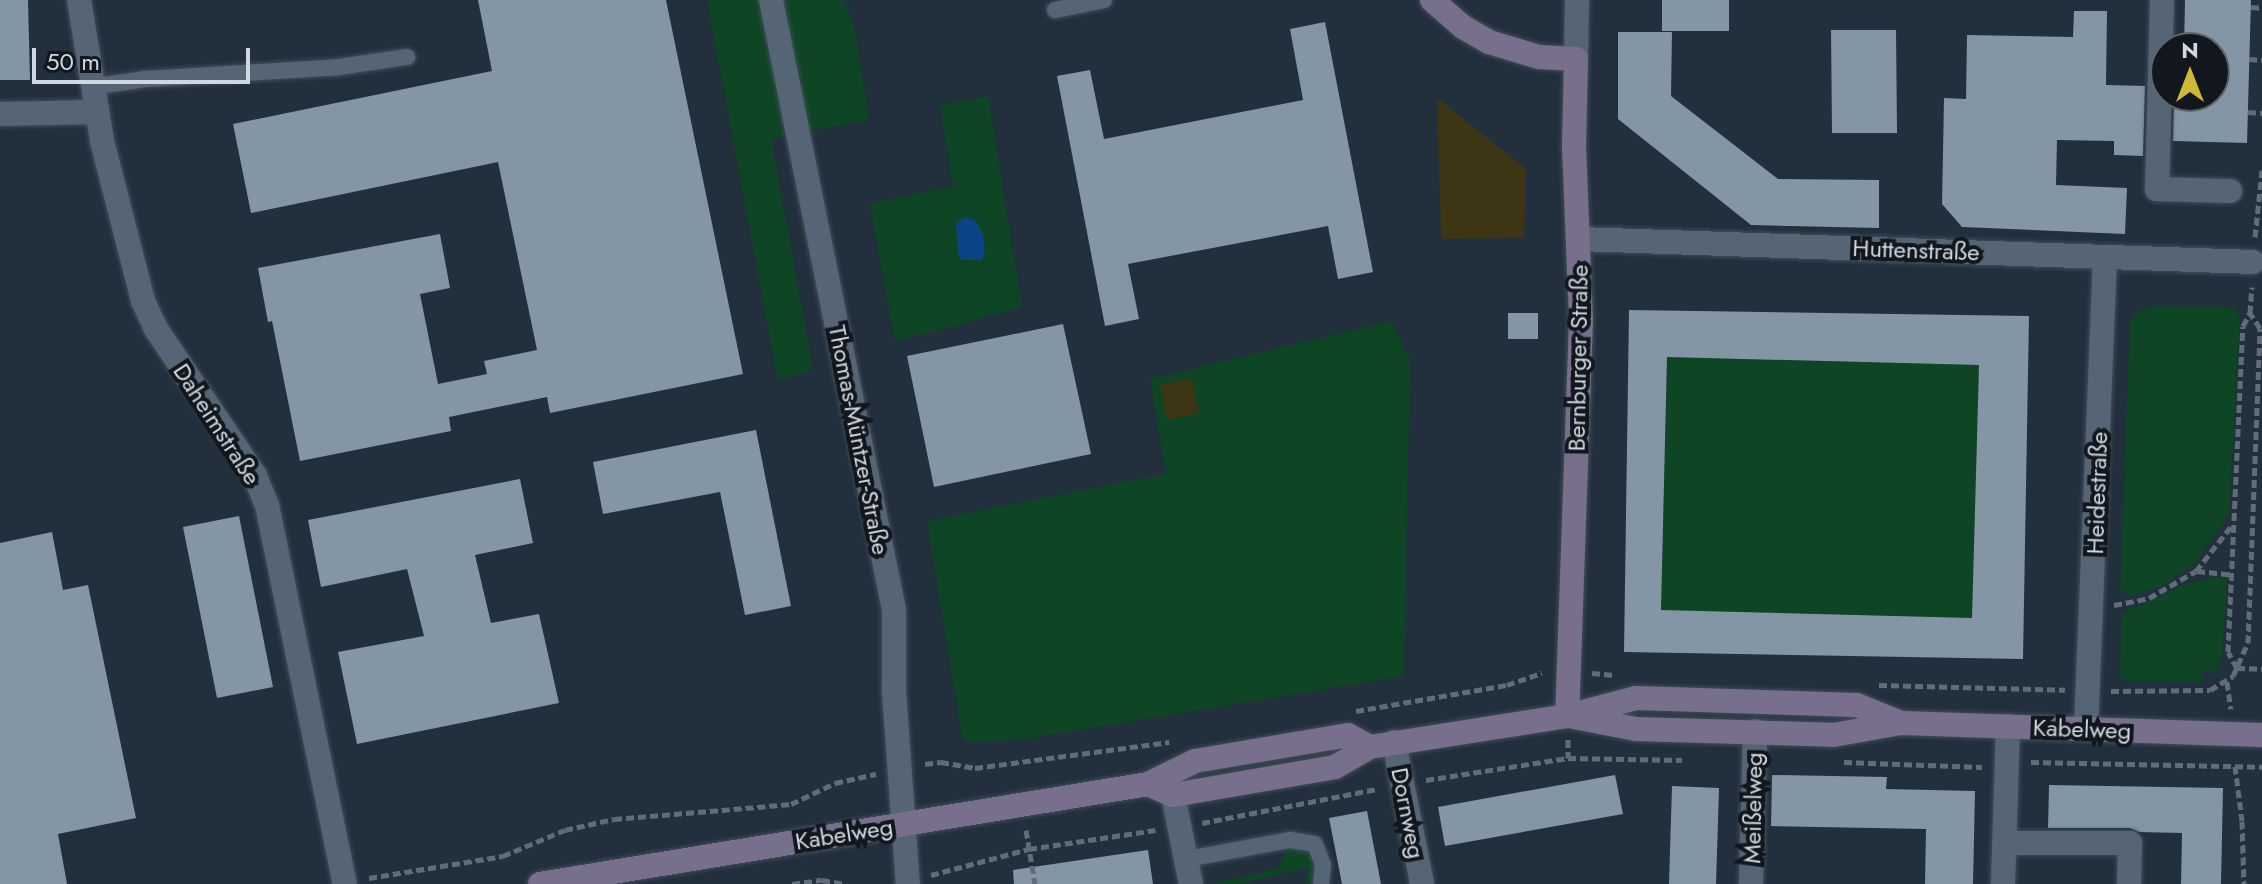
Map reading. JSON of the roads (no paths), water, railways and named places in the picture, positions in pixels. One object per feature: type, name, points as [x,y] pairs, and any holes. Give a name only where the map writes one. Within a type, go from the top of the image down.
[{"type":"main road","points":[[1432,0],[1463,27],[1498,46],[1539,57],[1576,59]]},
{"type":"main road","name":"Bernburger Straße","points":[[1567,716],[1581,320],[1574,146],[1576,59]]},
{"type":"main road","name":"Kabelweg","points":[[1173,795],[1335,767],[1382,745],[1567,716],[1636,698],[1857,705],[1901,723]]},
{"type":"main road","name":"Kabelweg","points":[[1567,716],[1636,729],[1833,735],[1901,723],[2262,735]]},
{"type":"main road","name":"Kabelweg","points":[[540,884],[1148,784],[1195,761],[1348,735],[1382,745]]},
{"type":"main road","points":[[1148,784],[1173,795]]},
{"type":"street","name":"Daheimstraße","points":[[79,0],[96,112],[143,301],[156,329],[255,476],[267,505],[345,883]]},
{"type":"street","name":"Thomas-Müntzer-Straße","points":[[771,0],[894,610],[894,691],[908,882]]},
{"type":"street","name":"Bernburger Straße","points":[[1576,59],[1577,0]]},
{"type":"street","points":[[2162,0],[2157,189],[2230,191]]},
{"type":"street","points":[[0,114],[96,112]]},
{"type":"street","name":"Huttenstraße","points":[[1579,239],[2105,257],[2254,250]]},
{"type":"street","name":"Heidestraße","points":[[2086,729],[2105,257]]},
{"type":"street","points":[[2003,884],[2008,726]]},
{"type":"street","name":"Meißelweg","points":[[1751,884],[1755,731]]},
{"type":"street","name":"Dornweg","points":[[1382,745],[1403,783],[1422,884]]},
{"type":"street","points":[[1173,795],[1191,884]]},
{"type":"street","points":[[2004,843],[2130,843],[2129,884]]},
{"type":"lane","points":[[1055,10],[1104,0]]},
{"type":"lane","points":[[91,87],[145,79],[339,67],[407,57]]},
{"type":"lane","points":[[1187,859],[1290,840],[1315,844],[1323,865],[1321,884]]},
{"type":"water","points":[[965,217],[975,220],[983,234],[985,252],[982,260],[961,260],[956,224]]}]
